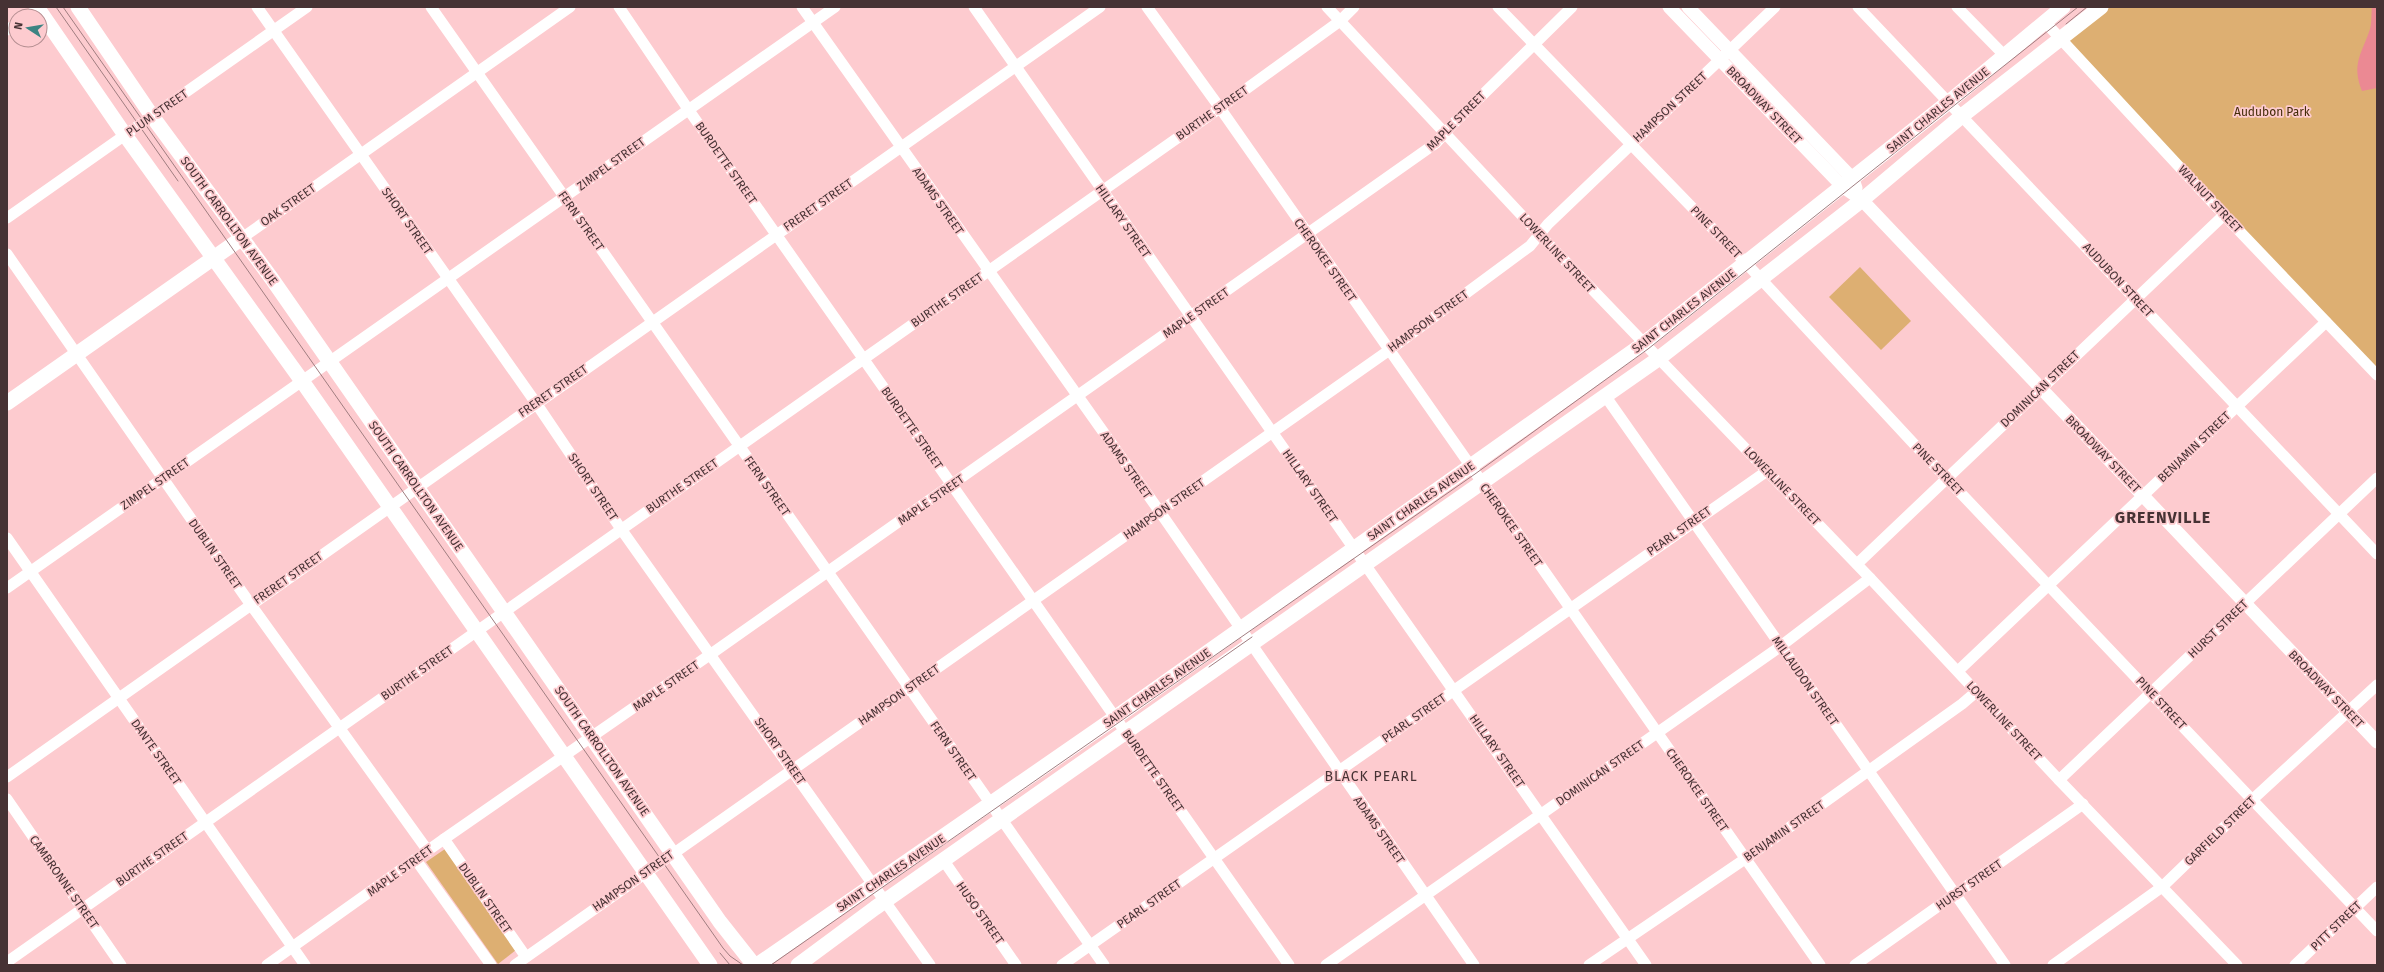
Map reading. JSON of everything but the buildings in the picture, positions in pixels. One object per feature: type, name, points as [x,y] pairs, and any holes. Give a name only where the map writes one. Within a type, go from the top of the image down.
[{"type":"main road","name":"SOUTH CARROLLTON AVENUE","points":[[78,7],[152,116],[242,238],[673,852],[720,922],[756,965]]},
{"type":"main road","name":"SAINT CHARLES AVENUE","points":[[756,965],[1116,717],[1643,344],[1745,262],[1848,183],[2063,7]]},
{"type":"main road","name":"SAINT CHARLES AVENUE","points":[[798,965],[885,902],[1606,397],[1658,359],[1862,200],[1963,115],[2101,7]]},
{"type":"main road","points":[[48,27],[302,381],[646,871],[710,965]]},
{"type":"main road","name":"OAK STREET","points":[[7,403],[242,238]]},
{"type":"street","name":"SHORT STREET","points":[[257,7],[536,403],[621,529],[793,769],[930,965]]},
{"type":"street","name":"PLUM STREET","points":[[7,218],[307,7]]},
{"type":"street","name":"FERN STREET","points":[[430,7],[1104,965]]},
{"type":"street","name":"OAK STREET","points":[[242,238],[570,7]]},
{"type":"street","name":"BURDETTE STREET","points":[[619,7],[688,109],[1290,965]]},
{"type":"street","name":"ADAMS STREET","points":[[802,7],[1160,512],[1338,772],[1474,965]]},
{"type":"street","name":"ZIMPEL STREET","points":[[7,588],[835,7]]},
{"type":"street","name":"HILLARY STREET","points":[[974,7],[1365,566],[1455,690],[1646,965]]},
{"type":"street","name":"FRERET STREET","points":[[7,777],[1100,7]]},
{"type":"street","name":"CHEROKEE STREET","points":[[1146,7],[1220,108],[1388,351],[1820,965]]},
{"type":"street","name":"LOWERLINE STREET","points":[[1327,7],[1643,344],[1857,564],[2059,780],[2237,965]]},
{"type":"street","name":"BURTHE STREET","points":[[7,962],[82,907],[478,631],[1220,108],[1340,21],[1354,7]]},
{"type":"street","name":"PINE STREET","points":[[1498,7],[1533,45],[1745,262],[1947,478],[2377,931]]},
{"type":"street","name":"MAPLE STREET","points":[[267,965],[423,855],[444,838],[565,756],[828,573],[1308,235],[1436,143],[1454,122],[1572,7]]},
{"type":"street","name":"BROADWAY STREET","points":[[1669,7],[1720,60],[1848,183]]},
{"type":"street","name":"BROADWAY STREET","points":[[1688,7],[1730,51],[1862,200],[2244,604],[2377,742]]},
{"type":"street","name":"HAMPSON STREET","points":[[519,963],[646,871],[1388,351],[1530,246],[1548,224],[1775,7]]},
{"type":"street","name":"AUDUBON STREET","points":[[1858,7],[1950,101],[2377,554]]},
{"type":"street","points":[[1957,7],[2004,55]]},
{"type":"street","name":"WALNUT STREET","points":[[2045,22],[2060,40],[2224,215],[2377,375]]},
{"type":"street","name":"DOMINICAN STREET","points":[[1857,564],[2224,215]]},
{"type":"street","name":"DUBLIN STREET","points":[[7,254],[338,728],[423,855],[491,965]]},
{"type":"street","name":"BENJAMIN STREET","points":[[1958,671],[2326,322]]},
{"type":"street","name":"MILLAUDON STREET","points":[[1606,397],[2005,965]]},
{"type":"street","name":"PEARL STREET","points":[[1062,965],[1767,470]]},
{"type":"street","name":"HURST STREET","points":[[2059,780],[2377,478]]},
{"type":"street","name":"DANTE STREET","points":[[7,538],[294,947],[305,965]]},
{"type":"street","name":"DOMINICAN STREET","points":[[1326,965],[1781,646],[1870,578]]},
{"type":"street","name":"GARFIELD STREET","points":[[2053,965],[2162,887],[2252,800],[2377,685]]},
{"type":"street","name":"BENJAMIN STREET","points":[[1589,965],[1745,859],[1962,704],[1976,692]]},
{"type":"street","name":"CAMBRONNE STREET","points":[[7,799],[121,965]]},
{"type":"street","name":"HURST STREET","points":[[1855,965],[2083,804]]},
{"type":"street","name":"DUBLIN STREET","points":[[444,838],[519,963]]},
{"type":"street","name":"HUSO STREET","points":[[944,861],[1016,965]]},
{"type":"street","name":"PITT STREET","points":[[2295,965],[2377,887]]},
{"type":"green space","name":"Audubon Park","points":[[2110,7],[2377,7],[2377,373],[2065,42]]},
{"type":"green space","points":[[1860,267],[1911,321],[1881,350],[1829,297]]},
{"type":"green space","points":[[445,849],[516,950],[498,964],[426,862]]},
{"type":"shaded area","points":[[2372,7],[2377,7],[2377,88],[2362,91],[2357,73],[2361,52],[2370,29]]},
{"type":"tram line","points":[[56,7],[178,181]]},
{"type":"tram line","points":[[63,7],[723,948],[730,956],[743,965]]},
{"type":"tram line","points":[[771,965],[1475,474],[1648,349],[2078,7]]},
{"type":"tram line","points":[[2066,24],[2087,7]]},
{"type":"tram line","points":[[1209,667],[1252,637]]},
{"type":"tram line","points":[[720,953],[730,965]]},
{"type":"district","name":"GREENVILLE","points":[[2163,517]]},
{"type":"district","name":"BLACK PEARL","points":[[1371,776]]}]
